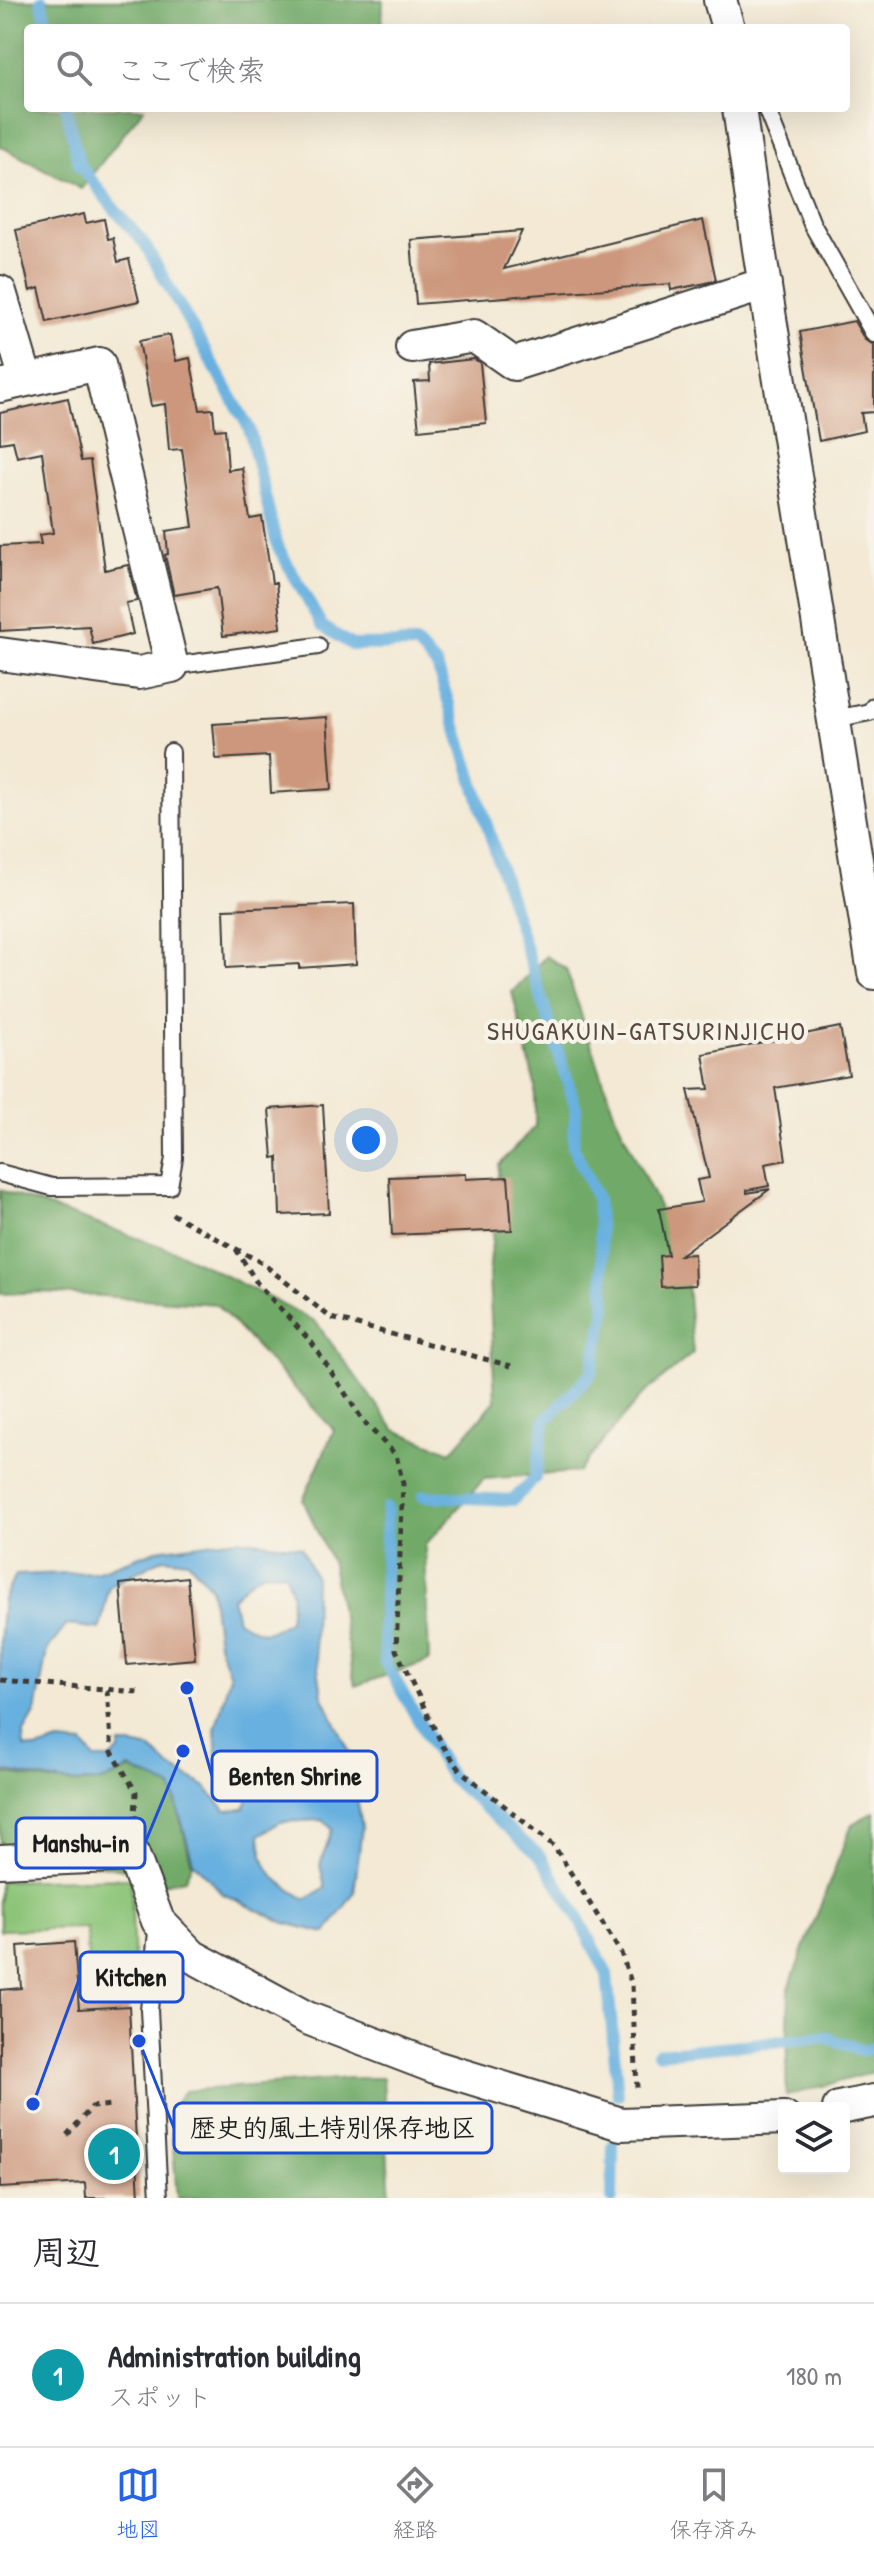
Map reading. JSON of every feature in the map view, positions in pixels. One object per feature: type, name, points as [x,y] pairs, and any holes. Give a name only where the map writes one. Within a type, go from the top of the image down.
[{"type":"street","points":[[720,0],[727,24]]},
{"type":"street","points":[[740,112],[874,973]]},
{"type":"street","points":[[412,347],[474,336],[514,364],[765,284]]},
{"type":"street","points":[[0,292],[13,383],[99,364],[172,666],[139,673],[0,654]]},
{"type":"street","points":[[0,1861],[133,1855],[158,1921],[192,1956],[307,2018],[435,2067],[621,2124],[778,2118]]},
{"type":"street","points":[[850,2106],[874,2101]]},
{"type":"lane","points":[[768,112],[812,224],[874,334]]},
{"type":"lane","points":[[172,666],[318,646]]},
{"type":"lane","points":[[834,719],[870,712],[874,706]]},
{"type":"lane","points":[[0,1173],[52,1187],[169,1186],[174,1158],[171,752]]},
{"type":"lane","points":[[158,1921],[149,2010],[159,2198]]},
{"type":"path","points":[[122,1187],[262,1263],[331,1318],[511,1366]]},
{"type":"path","points":[[236,1249],[257,1283],[312,1343],[364,1422],[396,1455],[403,1484],[396,1650],[452,1759],[461,1771],[554,1846],[621,1953],[632,1985],[638,2125]]},
{"type":"path","points":[[0,1680],[138,1692]]},
{"type":"path","points":[[107,1690],[112,1752],[136,1792],[133,1855]]},
{"type":"path","points":[[67,2135],[92,2107],[111,2105]]},
{"type":"green space","points":[[0,0],[383,0],[382,24],[24,24],[24,112],[141,112],[81,189],[0,146]]},
{"type":"green space","points":[[546,956],[566,969],[615,1115],[685,1261],[693,1353],[640,1397],[578,1472],[484,1479],[425,1545],[429,1661],[355,1686],[332,1564],[303,1500],[334,1430],[216,1304],[42,1292],[0,1294],[0,1190],[180,1253],[315,1321],[395,1430],[451,1452],[495,1401],[489,1276],[499,1165],[535,1126],[535,1085],[512,992]]},
{"type":"green space","points":[[130,1769],[172,1787],[192,1864],[185,1879],[164,1884],[155,1874],[0,1849],[0,1773],[83,1783],[115,1777]]},
{"type":"green space","points":[[874,1812],[874,2072],[786,2096],[789,1987],[852,1824]]},
{"type":"green space","points":[[128,1878],[131,1881],[135,2005],[91,2007],[86,1928],[0,1930],[0,1881]]},
{"type":"green space","points":[[383,2078],[390,2198],[177,2198],[170,2110],[184,2091]]},
{"type":"water","points":[[237,1539],[301,1547],[315,1577],[314,1641],[322,1695],[349,1751],[362,1827],[354,1893],[326,1933],[285,1923],[223,1894],[193,1862],[172,1788],[129,1768],[115,1776],[83,1783],[0,1771],[0,1634],[3,1599],[16,1575],[96,1572],[157,1550]],"holes":[[[164,1558],[188,1561],[211,1588],[218,1644],[230,1675],[215,1730],[217,1755],[232,1780],[249,1796],[244,1809],[225,1810],[205,1786],[170,1767],[151,1749],[120,1745],[119,1751],[109,1759],[95,1759],[83,1744],[59,1742],[37,1749],[24,1747],[23,1734],[36,1712],[47,1650],[67,1625],[100,1629],[109,1586]],[[263,1572],[285,1573],[292,1594],[289,1620],[263,1632],[237,1620],[232,1598]],[[323,1820],[332,1829],[320,1865],[325,1888],[305,1899],[278,1880],[264,1859],[260,1835],[280,1822]]]},
{"type":"building","points":[[84,214],[86,223],[104,219],[108,239],[113,238],[118,262],[129,259],[139,301],[47,322],[39,288],[30,291],[16,230]]},
{"type":"building","points":[[703,220],[716,280],[706,283],[671,290],[670,284],[416,304],[411,240],[522,231],[504,269]]},
{"type":"building","points":[[854,321],[865,340],[874,345],[874,412],[861,413],[864,431],[819,441],[800,332]]},
{"type":"building","points":[[170,335],[176,361],[190,358],[200,410],[213,409],[215,430],[225,429],[228,470],[242,468],[250,519],[262,517],[272,583],[276,583],[281,628],[223,636],[217,588],[174,595],[165,555],[168,554],[166,531],[193,527],[182,449],[169,450],[165,404],[151,406],[139,341]]},
{"type":"building","points":[[474,359],[480,363],[486,423],[419,430],[414,382],[430,381],[429,364]]},
{"type":"building","points":[[68,398],[81,461],[90,460],[105,570],[128,565],[137,601],[126,603],[133,634],[93,644],[89,626],[0,631],[0,546],[41,544],[39,535],[53,533],[42,452],[17,457],[13,441],[0,443],[0,413]]},
{"type":"building","points":[[327,717],[332,789],[271,793],[269,756],[216,759],[213,724]]},
{"type":"building","points":[[354,904],[356,964],[226,968],[224,909]]},
{"type":"building","points":[[840,1027],[849,1075],[775,1088],[786,1160],[765,1164],[769,1186],[747,1190],[747,1193],[770,1189],[680,1255],[694,1254],[695,1285],[661,1287],[659,1256],[668,1255],[659,1209],[702,1202],[697,1180],[709,1178],[688,1090],[709,1089],[703,1054]]},
{"type":"building","points":[[323,1105],[329,1213],[280,1215],[278,1157],[273,1158],[269,1109]]},
{"type":"building","points":[[466,1174],[466,1179],[508,1177],[512,1230],[392,1235],[389,1177]]},
{"type":"building","points":[[187,1577],[195,1659],[127,1665],[120,1584]]},
{"type":"building","points":[[74,1942],[79,2009],[129,2006],[139,2198],[86,2198],[85,2183],[0,2188],[0,1990],[21,1988],[18,1946]]},
{"type":"waterway","points":[[41,0],[47,24]]},
{"type":"waterway","points":[[67,112],[79,164],[144,243],[249,428],[277,545],[322,626],[352,645],[416,644],[437,666],[576,1108],[573,1146],[597,1199],[606,1310],[591,1374],[545,1421],[535,1478],[513,1500],[423,1496]]},
{"type":"waterway","points":[[387,1508],[383,1630],[385,1662],[451,1778],[541,1857],[574,1910],[607,1974],[618,2095]]},
{"type":"waterway","points":[[658,2053],[825,2037],[864,2051],[874,2048]]},
{"type":"waterway","points":[[612,2198],[613,2145]]},
{"type":"place","name":"Benten Shrine","points":[[187,1688]]},
{"type":"place","name":"Manshu-in","points":[[183,1751]]},
{"type":"place","name":"歴史的風土特別保存地区","points":[[139,2041]]},
{"type":"place","name":"Kitchen","points":[[33,2104]]},
{"type":"place","name":"Administration building","points":[[114,2154]]},
{"type":"district","name":"SHUGAKUIN-GATSURINJICHO","points":[[647,1030]]}]
